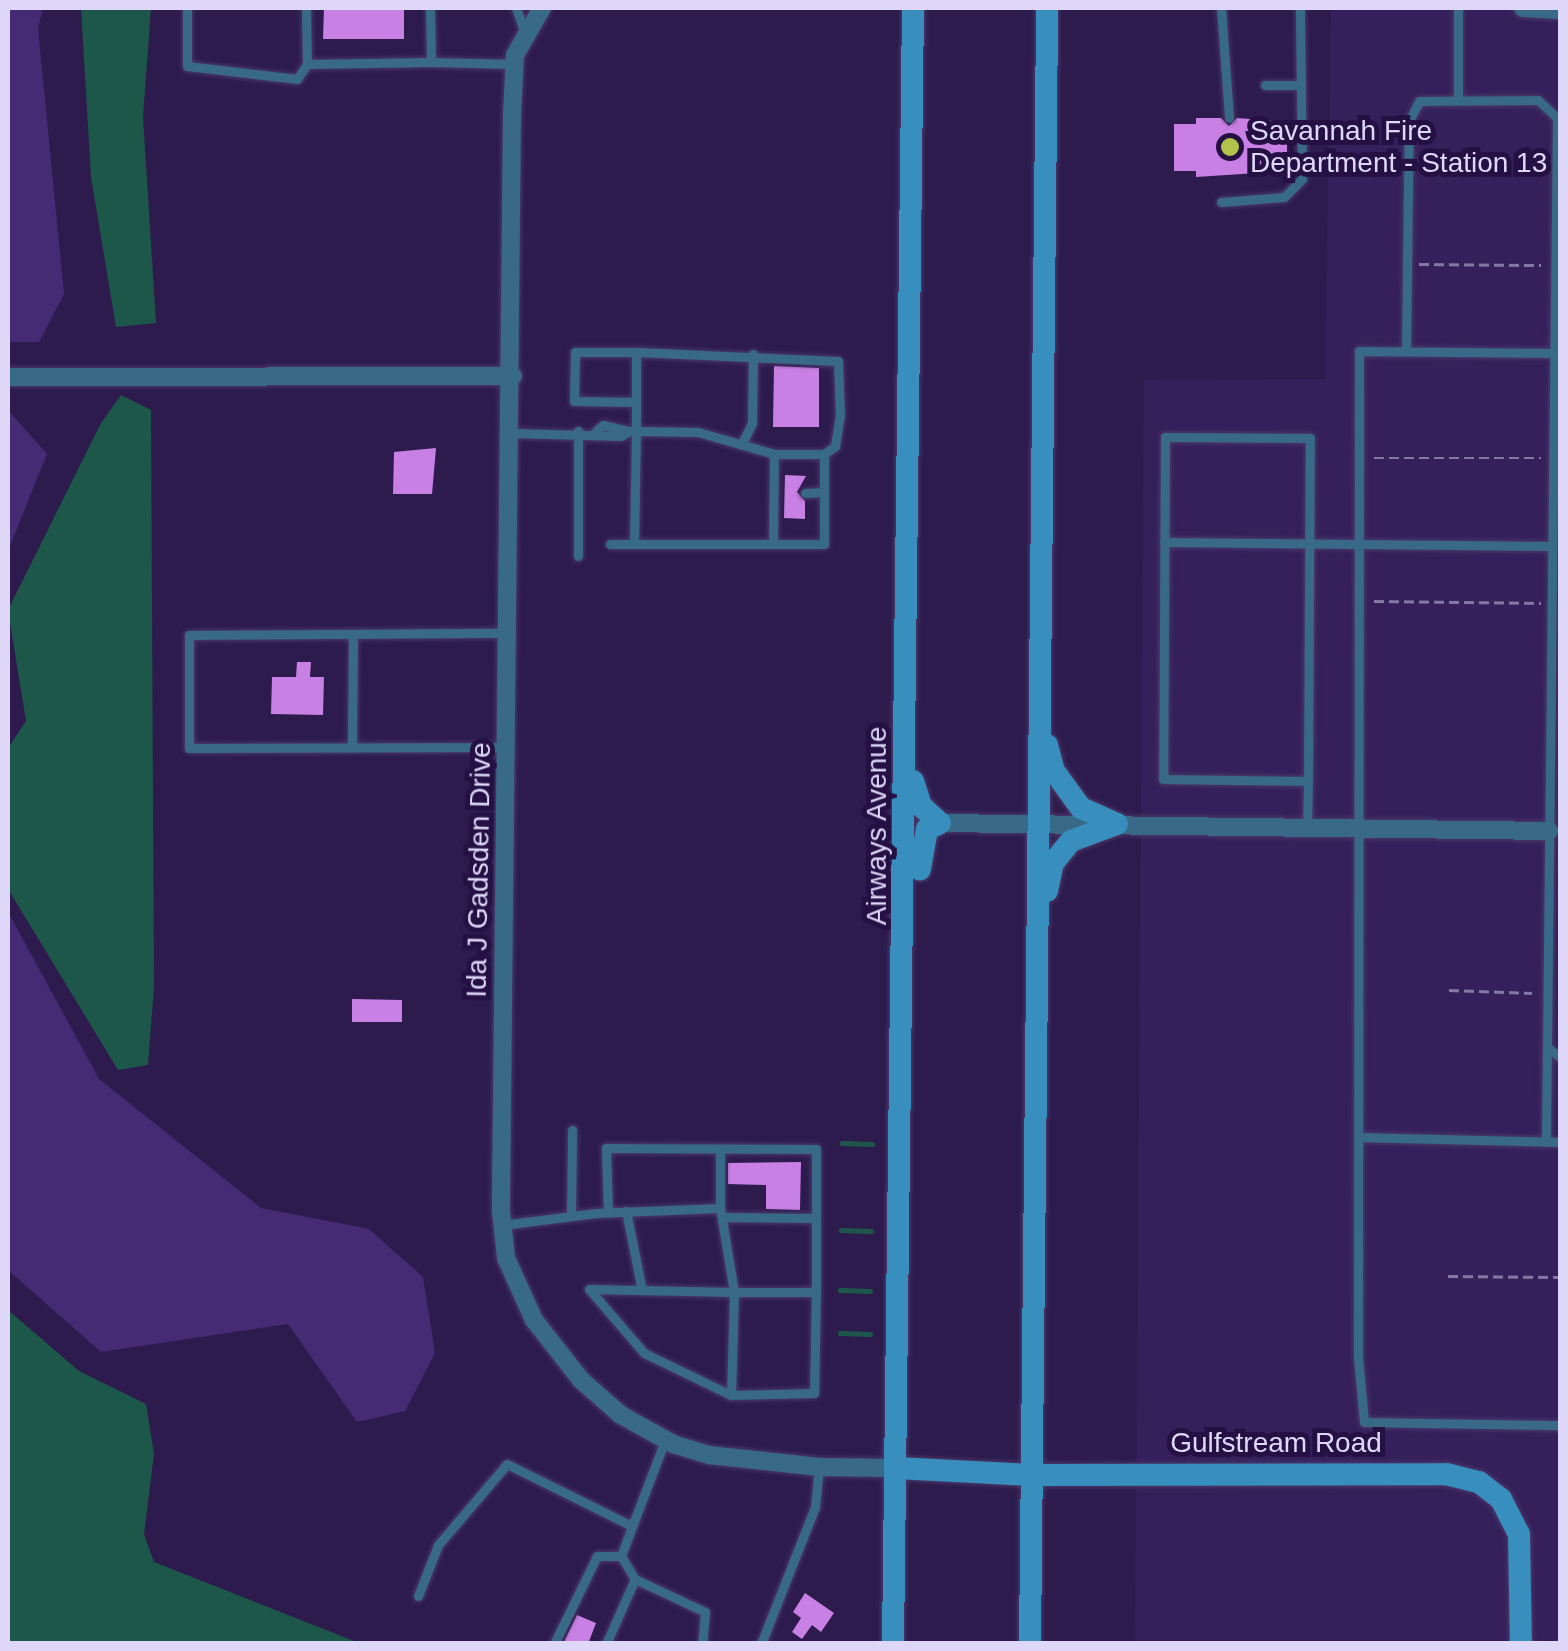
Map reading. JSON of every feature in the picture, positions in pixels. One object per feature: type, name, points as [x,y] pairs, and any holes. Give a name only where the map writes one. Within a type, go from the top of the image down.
[{"type":"main road","name":"Airways Avenue","points":[[892,1644],[906,936],[913,8]]},
{"type":"main road","points":[[1030,1644],[1042,726],[1046,8]]},
{"type":"main road","points":[[1042,726],[1054,770],[1081,808],[1117,824]]},
{"type":"main road","points":[[906,936],[919,896],[920,846],[927,829],[940,823],[921,806],[907,764]]},
{"type":"main road","points":[[1040,923],[1053,863],[1071,842],[1117,824]]},
{"type":"main road","name":"Gulfstream Road","points":[[896,1468],[1032,1475],[1418,1473],[1480,1482],[1501,1499],[1519,1534],[1522,1644]]},
{"type":"street","name":"Ida J Gadsden Drive","points":[[542,8],[524,30],[514,64],[502,1225],[506,1258],[534,1320],[580,1380],[666,1440],[708,1456],[819,1467],[896,1468]]},
{"type":"street","points":[[1523,8],[1560,10]]},
{"type":"street","points":[[8,377],[513,376]]},
{"type":"street","points":[[940,823],[1549,831]]},
{"type":"lane","points":[[187,8],[187,66],[297,79],[307,64],[306,8]]},
{"type":"lane","points":[[430,8],[431,62]]},
{"type":"lane","points":[[516,8],[524,30]]},
{"type":"lane","points":[[1221,8],[1229,118]]},
{"type":"lane","points":[[1221,202],[1269,201],[1294,191],[1304,166],[1298,84],[1300,8]]},
{"type":"lane","points":[[1458,8],[1458,100]]},
{"type":"lane","points":[[307,64],[514,64]]},
{"type":"lane","points":[[1265,84],[1298,84]]},
{"type":"lane","points":[[1406,351],[1408,121],[1419,101],[1538,100],[1556,118],[1546,1142]]},
{"type":"lane","points":[[1552,353],[1359,351],[1356,828],[1360,1417],[1382,1424],[1560,1425]]},
{"type":"lane","points":[[512,434],[596,431],[603,425],[632,431],[698,432],[774,454],[824,454],[835,446],[840,416],[838,361],[752,354],[575,352],[574,401],[636,402]]},
{"type":"lane","points":[[634,544],[632,431],[636,352]]},
{"type":"lane","points":[[742,444],[752,424],[752,354]]},
{"type":"lane","points":[[578,431],[578,556]]},
{"type":"lane","points":[[1307,828],[1308,781],[1310,438],[1165,437],[1162,780],[1308,781]]},
{"type":"lane","points":[[773,544],[779,493],[774,454]]},
{"type":"lane","points":[[610,544],[824,544],[824,454]]},
{"type":"lane","points":[[805,493],[824,492]]},
{"type":"lane","points":[[1164,542],[1551,546]]},
{"type":"lane","points":[[506,633],[189,635],[189,748],[508,747]]},
{"type":"lane","points":[[352,748],[353,634]]},
{"type":"lane","points":[[1547,1047],[1560,1057]]},
{"type":"lane","points":[[572,1130],[572,1216]]},
{"type":"lane","points":[[1360,1136],[1560,1142]]},
{"type":"lane","points":[[608,1212],[606,1148],[816,1150],[816,1292],[814,1394],[731,1395],[644,1353],[588,1289],[816,1292]]},
{"type":"lane","points":[[720,1149],[721,1212],[734,1292],[731,1395]]},
{"type":"lane","points":[[502,1225],[626,1211],[816,1218]]},
{"type":"lane","points":[[626,1211],[642,1290]]},
{"type":"lane","points":[[666,1440],[622,1556],[635,1579],[705,1612],[702,1644]]},
{"type":"lane","points":[[418,1596],[438,1546],[507,1464],[632,1526]]},
{"type":"lane","points":[[761,1644],[816,1507],[819,1467]]},
{"type":"lane","points":[[554,1644],[597,1556],[622,1556]]},
{"type":"lane","points":[[606,1644],[635,1579]]},
{"type":"path","points":[[1407,264],[1554,265]]},
{"type":"path","points":[[1358,458],[1552,458]]},
{"type":"path","points":[[1357,600],[1550,603]]},
{"type":"path","points":[[1449,990],[1548,993]]},
{"type":"path","points":[[1448,1276],[1560,1277]]},
{"type":"shaded area","points":[[8,8],[43,8],[38,28],[64,294],[39,342],[8,342]]},
{"type":"shaded area","points":[[81,8],[151,8],[143,117],[156,323],[116,327],[91,177]]},
{"type":"shaded area","points":[[1331,8],[1560,8],[1560,1643],[1135,1644],[1144,380],[1325,379]]},
{"type":"shaded area","points":[[121,395],[151,410],[154,987],[148,1065],[118,1070],[8,889],[8,748],[26,721],[8,610],[101,423]]},
{"type":"shaded area","points":[[8,410],[47,454],[8,551]]},
{"type":"shaded area","points":[[8,912],[99,1079],[261,1208],[369,1229],[423,1277],[435,1353],[405,1411],[357,1422],[288,1324],[101,1352],[8,1270]]},
{"type":"shaded area","points":[[8,1310],[79,1371],[146,1404],[154,1454],[144,1534],[154,1562],[359,1643],[8,1643]]},
{"type":"building","points":[[324,8],[404,9],[404,39],[323,39]]},
{"type":"building","name":"Savannah Fire Department - Station 13","points":[[1196,118],[1221,118],[1229,126],[1237,118],[1287,122],[1287,171],[1196,177],[1196,171],[1174,171],[1174,124],[1196,124]]},
{"type":"building","points":[[774,366],[819,368],[819,427],[773,427]]},
{"type":"building","points":[[436,448],[432,494],[393,494],[394,452]]},
{"type":"building","points":[[785,475],[806,476],[797,492],[805,501],[805,519],[784,518]]},
{"type":"building","points":[[297,662],[311,662],[310,677],[324,677],[323,715],[271,714],[272,677],[296,677]]},
{"type":"building","points":[[352,999],[402,1000],[402,1022],[352,1022]]},
{"type":"building","points":[[801,1162],[800,1210],[766,1209],[766,1185],[728,1184],[728,1163]]},
{"type":"building","points":[[805,1593],[834,1613],[821,1632],[812,1625],[802,1639],[792,1632],[801,1618],[793,1612]]},
{"type":"building","points":[[577,1615],[596,1623],[588,1644],[563,1644]]},
{"type":"waterway","points":[[842,1143],[872,1144]]},
{"type":"waterway","points":[[841,1230],[871,1231]]},
{"type":"waterway","points":[[840,1290],[870,1291]]},
{"type":"waterway","points":[[840,1333],[870,1334]]},
{"type":"place","name":"Savannah Fire Department - Station 13","points":[[1230,147]]}]
